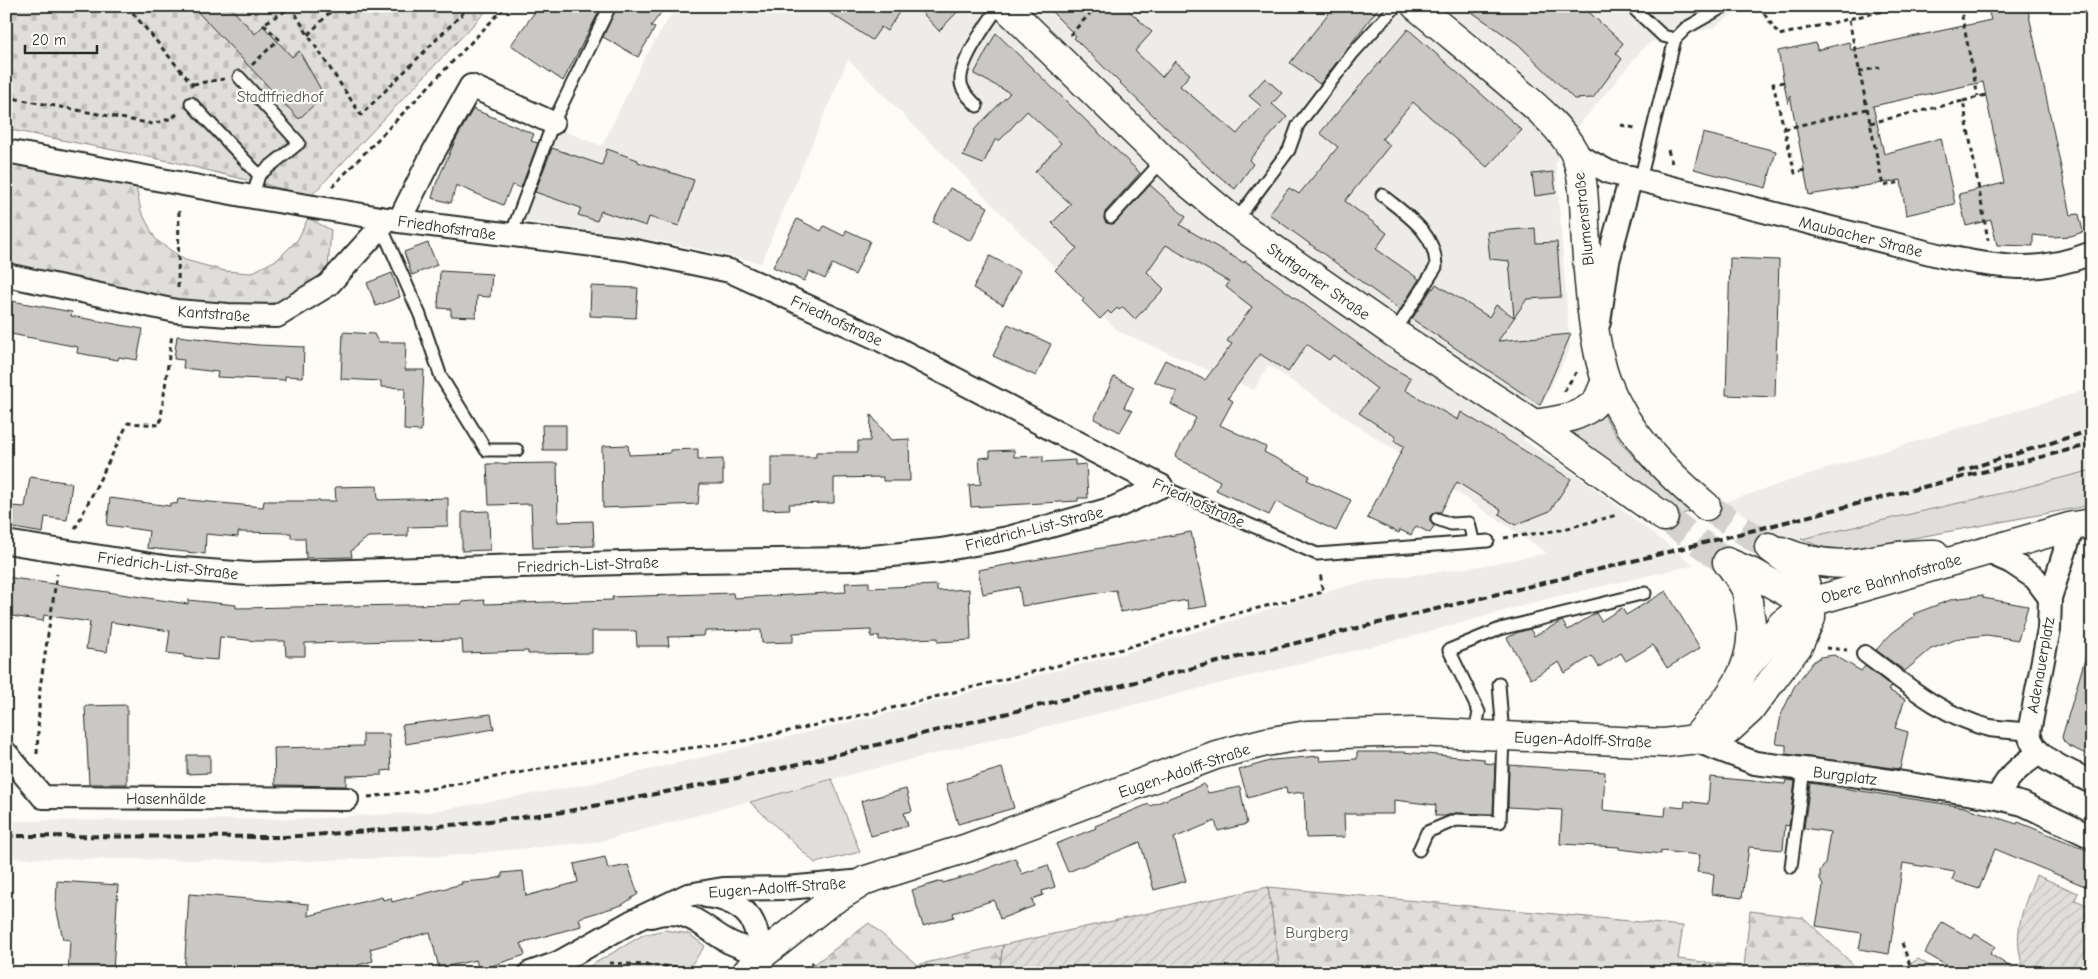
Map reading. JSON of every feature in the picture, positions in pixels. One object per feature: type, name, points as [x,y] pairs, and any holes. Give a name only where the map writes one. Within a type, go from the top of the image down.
[{"type":"street","name":"Stuttgarter Straße","points":[[1005,6],[1052,54],[1163,160],[1235,222],[1394,333],[1534,424],[1664,517]]},
{"type":"street","name":"Blumenstraße","points":[[1416,6],[1526,99],[1559,130],[1574,154],[1582,184],[1587,256],[1596,337],[1606,381],[1630,426],[1675,479],[1706,506]]},
{"type":"street","name":"Kantstraße","points":[[6,275],[176,311],[277,316],[328,285],[389,222],[432,155],[471,86],[553,123]]},
{"type":"street","name":"Friedhofstraße","points":[[6,151],[180,184],[251,202],[313,207],[389,222],[626,249],[730,271],[879,339],[1161,486]]},
{"type":"street","name":"Maubacher Straße","points":[[1574,154],[1609,172],[1942,256],[1993,266],[2033,268],[2070,262],[2092,253]]},
{"type":"street","points":[[1596,337],[1608,261],[1636,178]]},
{"type":"street","points":[[1534,424],[1556,421],[1584,412],[1597,399],[1606,381]]},
{"type":"street","name":"Friedrich-List-Straße","points":[[6,542],[171,568],[248,574],[692,561],[853,559],[941,550],[1008,538],[1114,508],[1161,486]]},
{"type":"street","name":"Obere Bahnhofstraße","points":[[1979,553],[1913,553],[1852,563],[1829,563],[1808,560],[1769,547],[1798,570],[1804,580],[1811,602],[2083,524]]},
{"type":"street","name":"Adenauerplatz","points":[[2039,753],[2030,740],[2029,732],[2049,629],[2050,598],[2083,524]]},
{"type":"street","name":"Adenauerplatz","points":[[1979,553],[2011,562],[2035,578],[2050,598]]},
{"type":"street","points":[[1746,667],[1751,646],[1752,626],[1746,590],[1726,561],[1790,594],[1811,602]]},
{"type":"street","points":[[1694,740],[1721,707],[1746,667],[1782,624],[1811,602]]},
{"type":"street","name":"Eugen-Adolff-Straße","points":[[530,973],[558,963],[631,922],[688,896],[723,889],[787,888],[866,880],[967,848],[1216,756],[1266,742],[1307,735],[1350,733],[1475,734],[1664,743],[1712,737],[1726,732],[1750,710],[1798,646],[1811,618],[1811,602]]},
{"type":"street","name":"Adenauerplatz","points":[[1858,652],[1932,702],[1969,720],[1991,728],[2029,732]]},
{"type":"street","name":"Burgplatz","points":[[1694,740],[1756,763],[1868,777],[1998,798],[2023,804],[2092,837]]},
{"type":"street","points":[[1998,798],[2003,784],[2013,773],[2039,753],[2065,769],[2092,782]]},
{"type":"street","name":"Hasenhälde","points":[[13,761],[43,797],[347,799]]},
{"type":"street","name":"Eugen-Adolff-Straße","points":[[754,964],[827,904],[866,880]]},
{"type":"street","name":"Eugen-Adolff-Straße","points":[[688,896],[716,897],[736,906],[753,921],[754,964]]},
{"type":"street","name":"Eugen-Adolff-Straße","points":[[631,922],[655,915],[679,914],[701,922],[754,964]]},
{"type":"lane","points":[[511,235],[553,123],[610,6]]},
{"type":"lane","points":[[978,106],[962,86],[961,76],[982,31],[999,6]]},
{"type":"lane","points":[[1235,222],[1289,150],[1298,125],[1353,53],[1396,6]]},
{"type":"lane","points":[[1631,6],[1664,36],[1675,40]]},
{"type":"lane","points":[[1636,178],[1675,40],[1686,28],[1724,6]]},
{"type":"lane","points":[[240,77],[299,143],[259,175],[251,202]]},
{"type":"lane","points":[[191,103],[259,175]]},
{"type":"lane","points":[[1111,217],[1163,160]]},
{"type":"lane","points":[[1382,195],[1424,231],[1434,247],[1436,256],[1436,267],[1394,333]]},
{"type":"lane","points":[[389,222],[442,377],[486,450],[518,450]]},
{"type":"lane","name":"Friedhofstraße","points":[[1161,486],[1317,554],[1339,558],[1405,551],[1473,540],[1488,541]]},
{"type":"lane","points":[[1437,519],[1451,524],[1469,523],[1473,540]]},
{"type":"lane","points":[[1475,734],[1479,712],[1449,650],[1500,628],[1645,593]]},
{"type":"lane","points":[[1418,850],[1427,832],[1456,820],[1500,822],[1503,736],[1499,684]]},
{"type":"lane","points":[[1791,867],[1804,769]]},
{"type":"path","points":[[6,97],[153,124],[172,118],[191,103],[192,84],[127,6]]},
{"type":"path","points":[[308,35],[336,6]]},
{"type":"path","points":[[313,207],[506,6]]},
{"type":"path","points":[[1052,54],[1097,6]]},
{"type":"path","points":[[1759,6],[1779,35],[1905,6]]},
{"type":"path","points":[[1867,6],[1869,15]]},
{"type":"path","points":[[1960,6],[1978,97]]},
{"type":"path","points":[[276,42],[279,39],[263,24],[291,7],[361,115],[467,7]]},
{"type":"path","points":[[1849,20],[1883,186],[1901,182]]},
{"type":"path","points":[[1860,72],[1880,67]]},
{"type":"path","points":[[1784,82],[1773,84],[1794,173],[1804,170]]},
{"type":"path","points":[[1870,123],[1986,95]]},
{"type":"path","points":[[1963,101],[1985,226]]},
{"type":"path","points":[[1784,129],[1867,109]]},
{"type":"path","points":[[1668,144],[1670,159],[1676,168]]},
{"type":"path","points":[[75,528],[128,423],[160,425],[178,296],[180,184]]},
{"type":"path","points":[[1563,393],[1577,371]]},
{"type":"path","points":[[1488,541],[1560,530],[1622,514]]},
{"type":"path","points":[[13,761],[37,754],[40,688],[58,562],[63,551]]},
{"type":"path","points":[[347,799],[418,791],[584,761],[739,742],[894,707],[1122,649],[1238,614],[1323,592],[1317,554]]},
{"type":"path","points":[[1825,648],[1858,652]]},
{"type":"path","points":[[1902,942],[1911,968],[1908,973]]},
{"type":"path","points":[[607,962],[696,968]]},
{"type":"path","points":[[812,962],[821,973]]},
{"type":"shaded area","points":[[676,6],[1744,6],[1713,28],[1651,42],[1645,46],[1561,147],[1556,164],[1570,349],[1523,440],[1589,484],[1694,565],[1546,599],[1417,635],[832,779],[601,841],[448,856],[302,861],[6,858],[6,821],[303,819],[430,812],[589,784],[885,714],[1122,654],[1343,587],[1370,581],[1475,567],[1547,553],[1268,365],[1254,390],[1118,331],[848,59],[761,263],[666,242],[522,221],[556,128],[602,146],[643,61]]},
{"type":"shaded area","points":[[2092,388],[2092,470],[2007,492],[1786,543],[1725,502],[1838,465]]},
{"type":"green space","name":"Stadtfriedhof","points":[[6,6],[491,6],[311,196],[174,162],[6,129]]},
{"type":"green space","points":[[6,160],[136,187],[141,211],[156,240],[185,260],[225,271],[251,273],[278,259],[298,239],[308,218],[331,230],[328,268],[311,288],[277,302],[253,307],[199,305],[6,264]]},
{"type":"green space","points":[[1603,412],[1620,441],[1630,453],[1691,511],[1680,515],[1571,432]]},
{"type":"green space","points":[[2092,470],[2092,505],[1849,550],[1827,549],[1801,539],[2007,492]]},
{"type":"green space","points":[[832,779],[860,852],[815,863],[750,802]]},
{"type":"green space","points":[[2036,875],[2078,893],[2075,900],[2092,907],[2092,950],[2083,973],[2025,973],[2019,947],[2020,923],[2026,900]]},
{"type":"green space","name":"Burgberg","points":[[1268,887],[1683,926],[1678,959],[1744,967],[1750,911],[1804,918],[1862,973],[1280,973]]},
{"type":"green space","points":[[1268,887],[1280,973],[999,973],[1003,945]]},
{"type":"green space","points":[[869,923],[917,965],[1003,945],[999,973],[803,973]]},
{"type":"green space","points":[[665,930],[689,934],[705,946],[685,973],[578,973],[643,935]]},
{"type":"green space","points":[[1918,959],[1942,973],[1904,973],[1909,965]]},
{"type":"building","points":[[192,6],[229,6],[255,34],[263,26],[292,57],[299,51],[324,95],[299,119]]},
{"type":"building","points":[[539,6],[602,6],[563,81],[511,45]]},
{"type":"building","points":[[617,6],[666,6],[651,26],[655,28],[638,57],[603,37]]},
{"type":"building","points":[[819,6],[903,6],[887,31],[881,27],[872,40]]},
{"type":"building","points":[[916,6],[963,6],[939,31]]},
{"type":"building","points":[[1046,6],[1124,6],[1152,32],[1135,51],[1162,77],[1175,61],[1190,74],[1180,86],[1237,134],[1261,106],[1249,96],[1265,78],[1282,93],[1272,104],[1287,117],[1249,160],[1253,164],[1235,189],[1209,168],[1158,120],[1074,38],[1076,36]]},
{"type":"building","points":[[1334,6],[1380,6],[1320,84],[1290,63]]},
{"type":"building","points":[[1463,6],[1582,6],[1623,43],[1616,53],[1622,59],[1593,98],[1574,99],[1518,44]]},
{"type":"building","points":[[1987,6],[2027,6],[2071,215],[2079,214],[2083,232],[2071,236],[2033,235],[2033,246],[1997,245],[1991,220],[1966,226],[1959,194],[2004,183],[1983,82],[1873,106],[1884,154],[1941,138],[1955,204],[1906,215],[1901,180],[1809,195],[1790,95],[1788,104],[1778,51],[1816,43],[1817,50],[1849,42],[1851,50],[1991,20]]},
{"type":"building","points":[[1408,29],[1522,130],[1487,167],[1413,102],[1382,139],[1390,145],[1345,201],[1387,233],[1376,249],[1419,279],[1400,310],[1269,214],[1289,188],[1299,194],[1338,147],[1320,133]]},
{"type":"building","points":[[996,33],[1140,173],[1105,212],[1104,219],[1106,223],[1113,224],[1116,222],[1150,185],[1186,217],[1180,225],[1244,263],[1245,261],[1387,365],[1411,378],[1405,390],[1458,420],[1461,412],[1571,479],[1550,511],[1515,525],[1499,514],[1501,510],[1457,482],[1441,512],[1435,512],[1430,516],[1430,521],[1434,526],[1430,533],[1416,526],[1411,535],[1400,530],[1399,533],[1367,518],[1404,446],[1394,441],[1396,437],[1359,413],[1377,389],[1333,355],[1329,360],[1307,344],[1288,372],[1260,354],[1228,398],[1233,401],[1220,425],[1266,447],[1264,452],[1310,476],[1307,480],[1351,500],[1336,531],[1276,502],[1269,515],[1216,490],[1220,481],[1175,457],[1196,418],[1171,404],[1177,392],[1154,381],[1165,360],[1205,380],[1232,344],[1227,341],[1252,307],[1226,287],[1229,282],[1166,245],[1147,272],[1164,289],[1135,319],[1123,307],[1119,310],[1117,308],[1111,314],[1108,311],[1100,319],[1082,301],[1084,299],[1055,270],[1077,248],[1052,223],[1071,204],[1035,172],[1061,143],[1027,111],[1000,140],[995,140],[983,164],[963,156],[975,129],[1010,93],[974,74]]},
{"type":"building","points":[[473,109],[534,134],[531,141],[538,143],[521,188],[512,185],[503,205],[456,185],[451,203],[432,198],[436,184],[455,141]]},
{"type":"building","points":[[1703,133],[1776,151],[1766,188],[1694,169]]},
{"type":"building","points":[[552,148],[602,165],[607,149],[638,160],[638,162],[694,180],[679,226],[649,217],[646,226],[601,211],[597,221],[578,215],[581,208],[535,192]]},
{"type":"building","points":[[1553,172],[1556,193],[1535,196],[1532,174]]},
{"type":"building","points":[[950,188],[988,207],[971,241],[933,222]]},
{"type":"building","points":[[797,219],[821,231],[824,226],[844,236],[846,230],[870,241],[855,275],[832,264],[825,279],[809,271],[804,281],[773,267]]},
{"type":"building","points":[[1535,228],[1536,243],[1557,242],[1561,297],[1527,299],[1498,341],[1571,334],[1540,405],[1412,319],[1436,284],[1489,317],[1496,305],[1514,317],[1509,261],[1490,259],[1487,232]]},
{"type":"building","points":[[428,243],[437,265],[412,275],[404,252]]},
{"type":"building","points":[[990,256],[1020,272],[1003,305],[973,288]]},
{"type":"building","points":[[1730,258],[1779,260],[1775,397],[1726,395]]},
{"type":"building","points":[[440,271],[492,274],[490,297],[477,296],[476,317],[451,316],[451,309],[438,308]]},
{"type":"building","points":[[392,273],[400,297],[376,306],[367,283]]},
{"type":"building","points":[[591,286],[638,288],[636,318],[590,316]]},
{"type":"building","points":[[6,300],[72,312],[71,316],[143,329],[137,360],[119,357],[118,360],[77,353],[78,347],[6,333]]},
{"type":"building","points":[[1008,324],[1051,344],[1036,376],[993,356]]},
{"type":"building","points":[[343,332],[374,334],[378,342],[406,342],[405,370],[424,370],[421,431],[404,430],[405,388],[381,387],[381,381],[341,379]]},
{"type":"building","points":[[177,336],[258,345],[304,347],[303,377],[285,376],[285,380],[217,377],[218,372],[183,368],[184,360],[174,359]]},
{"type":"building","points":[[1114,377],[1134,387],[1124,407],[1132,411],[1120,432],[1094,419]]},
{"type":"building","points":[[871,415],[891,440],[909,439],[910,481],[883,481],[883,477],[834,478],[834,503],[789,504],[790,509],[763,510],[763,485],[771,485],[771,457],[816,457],[816,452],[858,452],[858,441],[870,441]]},
{"type":"building","points":[[542,425],[566,425],[566,450],[543,450]]},
{"type":"building","points":[[628,445],[629,455],[670,453],[670,450],[698,449],[698,460],[723,459],[723,484],[700,484],[698,504],[603,508],[602,446]]},
{"type":"building","points":[[1014,450],[1014,457],[1043,456],[1043,462],[1075,460],[1075,465],[1086,464],[1088,498],[1078,498],[1078,501],[971,507],[969,485],[981,484],[979,458],[990,457],[990,451]]},
{"type":"building","points":[[557,463],[558,522],[593,521],[594,546],[533,548],[531,504],[489,505],[487,464]]},
{"type":"building","points":[[30,477],[72,483],[67,520],[45,517],[43,533],[8,527],[11,506],[25,507]]},
{"type":"building","points":[[377,486],[378,500],[448,498],[448,526],[408,527],[408,536],[368,537],[351,551],[352,557],[306,558],[305,538],[291,538],[291,533],[238,532],[238,537],[206,534],[205,554],[147,548],[149,531],[107,525],[110,498],[170,506],[170,503],[177,504],[178,499],[263,507],[264,501],[336,501],[335,487]]},
{"type":"building","points":[[489,511],[490,550],[462,551],[462,512]]},
{"type":"building","points":[[1191,532],[1207,606],[1188,609],[1187,600],[1121,612],[1116,590],[1022,606],[1019,587],[983,594],[978,570]]},
{"type":"building","points":[[6,577],[188,604],[188,600],[236,605],[236,608],[462,604],[462,602],[484,600],[485,604],[613,600],[612,597],[733,593],[734,598],[846,592],[845,583],[869,582],[869,588],[937,585],[937,591],[969,589],[971,640],[938,642],[938,638],[879,640],[879,636],[871,637],[871,630],[793,633],[793,642],[762,643],[761,630],[705,631],[704,636],[668,637],[669,646],[637,646],[636,631],[592,631],[592,653],[528,654],[528,651],[463,653],[462,640],[305,643],[305,656],[286,656],[285,641],[256,641],[220,637],[218,660],[184,657],[184,655],[167,653],[170,631],[111,622],[107,652],[86,649],[90,622],[44,615],[43,621],[6,615]]},
{"type":"building","points":[[1666,591],[1700,648],[1667,668],[1653,645],[1626,661],[1621,653],[1599,667],[1592,656],[1565,673],[1559,662],[1531,679],[1507,638],[1530,629],[1534,636],[1562,621],[1568,630],[1596,613],[1601,621],[1622,608],[1626,615]]},
{"type":"building","points":[[1983,595],[1983,598],[2028,606],[2018,640],[1987,635],[1960,638],[1931,649],[1905,671],[1876,650],[1892,633],[1915,616],[1913,614],[1953,599]]},
{"type":"building","points":[[2087,652],[2092,653],[2092,757],[2069,746],[2062,737]]},
{"type":"building","points":[[1834,655],[1861,671],[1865,666],[1891,686],[1888,690],[1905,699],[1895,728],[1908,732],[1900,769],[1786,754],[1786,745],[1776,744],[1781,715],[1794,687],[1813,662],[1821,657]]},
{"type":"building","points":[[127,705],[127,784],[89,784],[85,706]]},
{"type":"building","points":[[491,714],[494,729],[406,744],[402,725]]},
{"type":"building","points":[[363,734],[389,734],[391,770],[382,771],[382,775],[346,776],[346,786],[275,785],[274,748],[363,746]]},
{"type":"building","points":[[1357,752],[1402,752],[1484,759],[1484,763],[1495,764],[1493,814],[1456,813],[1435,816],[1436,805],[1394,800],[1394,814],[1344,814],[1345,837],[1306,838],[1304,792],[1287,794],[1286,787],[1248,798],[1239,770],[1273,760],[1319,756],[1320,761],[1357,759]]},
{"type":"building","points":[[187,755],[210,755],[210,773],[187,774]]},
{"type":"building","points":[[1509,765],[1605,772],[1603,810],[1665,816],[1666,806],[1684,808],[1685,801],[1708,804],[1710,777],[1785,784],[1786,780],[1795,781],[1789,826],[1785,825],[1783,850],[1749,847],[1742,898],[1712,894],[1714,874],[1697,872],[1700,855],[1661,851],[1661,854],[1619,849],[1619,847],[1560,844],[1562,810],[1508,807]]},
{"type":"building","points":[[1002,768],[1014,808],[958,824],[946,784]]},
{"type":"building","points":[[1810,783],[1964,807],[2017,824],[2018,822],[2092,852],[2092,889],[1995,849],[1979,889],[1952,880],[1955,872],[1903,863],[1889,954],[1859,949],[1862,933],[1816,926],[1823,886],[1820,879],[1820,871],[1825,864],[1830,832],[1804,828]]},
{"type":"building","points":[[1204,784],[1208,793],[1240,787],[1247,824],[1218,831],[1215,821],[1174,838],[1186,881],[1154,890],[1140,842],[1068,872],[1056,844],[1149,804],[1150,806]]},
{"type":"building","points":[[906,789],[912,811],[904,813],[908,826],[871,836],[861,801]]},
{"type":"building","points":[[605,857],[608,869],[628,865],[638,894],[622,905],[579,918],[581,926],[521,943],[525,955],[479,970],[476,960],[439,968],[430,932],[370,949],[373,961],[358,965],[360,973],[184,973],[189,894],[309,904],[308,916],[382,897],[383,900],[391,898],[392,902],[462,884],[461,882],[488,880],[502,877],[502,873],[523,871],[526,896],[578,882],[574,864]]},
{"type":"building","points":[[1015,858],[1022,874],[1048,865],[1055,887],[1042,891],[1043,895],[1032,899],[1034,906],[1000,919],[994,900],[953,913],[954,917],[923,926],[912,890],[973,874]]},
{"type":"building","points":[[57,881],[118,885],[113,973],[68,973],[70,940],[63,939],[56,907]]},
{"type":"building","points":[[1942,922],[1972,939],[1975,934],[1995,946],[1990,954],[2020,973],[1959,973],[1925,953]]},
{"type":"tunnel","points":[[1706,506],[1769,547]]},
{"type":"tunnel","points":[[1664,517],[1721,558]]},
{"type":"railway","points":[[1958,472],[2092,430]]},
{"type":"railway","points":[[6,836],[285,837],[465,824],[563,812],[753,775],[1621,564],[2092,444]]}]
